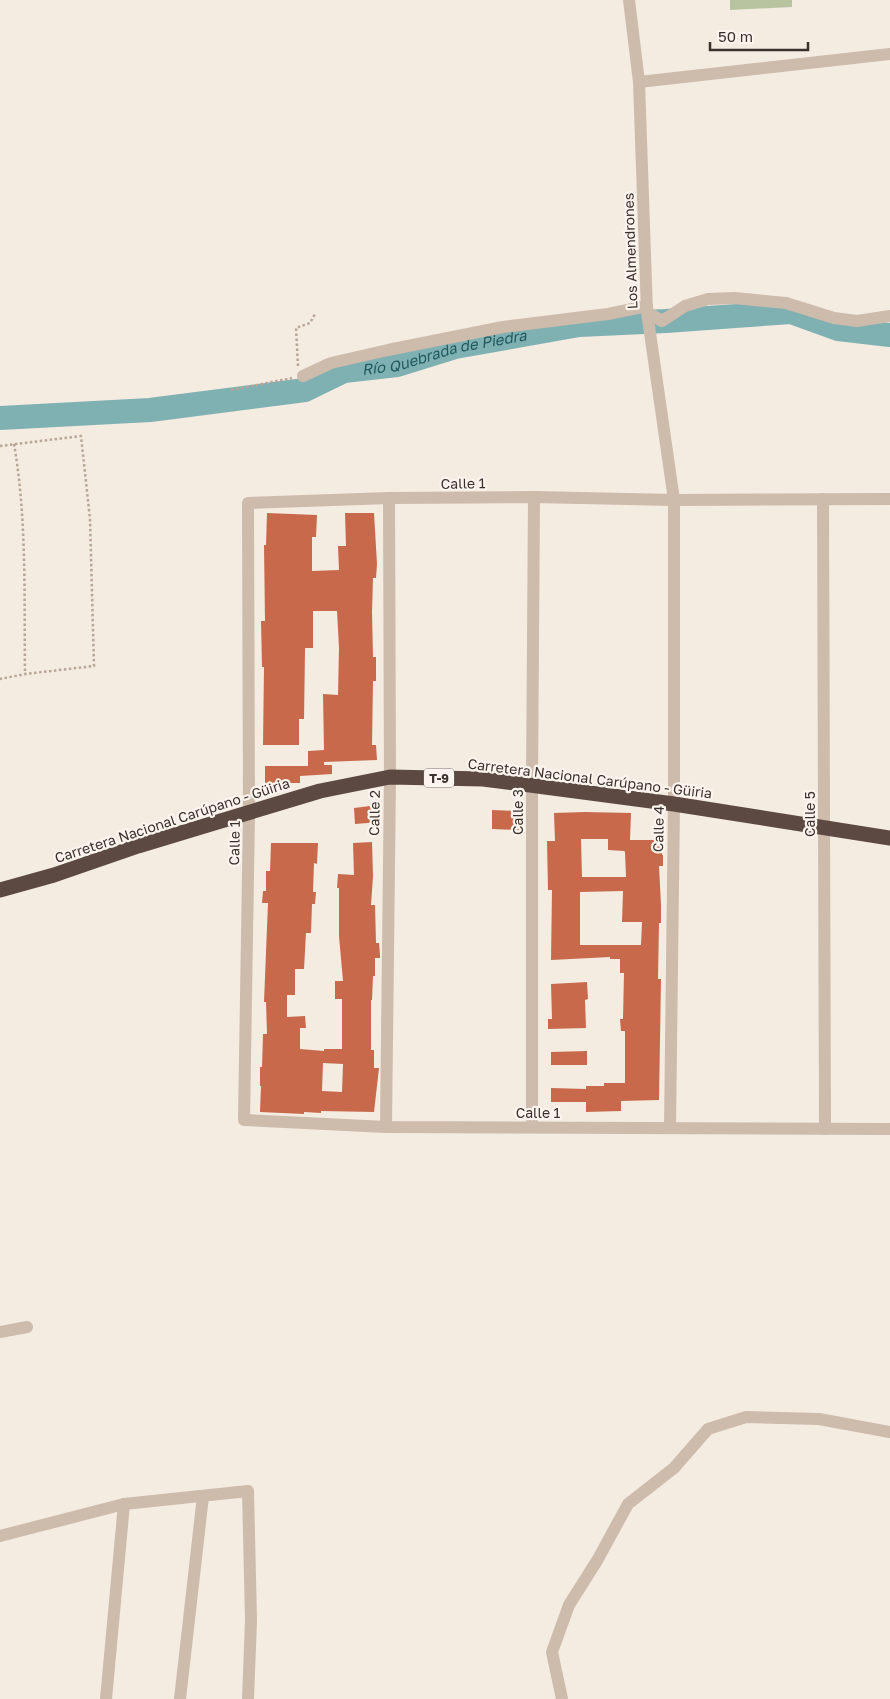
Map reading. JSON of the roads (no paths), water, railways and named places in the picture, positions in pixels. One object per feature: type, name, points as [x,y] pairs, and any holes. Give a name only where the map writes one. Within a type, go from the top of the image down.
[{"type":"highway","name":"Carretera Nacional Carúpano - Güiria","points":[[0,890],[54,875],[138,846],[320,791],[390,777],[483,779],[674,804],[890,838]]},
{"type":"street","name":"Los Almendrones","points":[[629,0],[639,82],[647,309],[674,500]]},
{"type":"street","points":[[639,82],[890,54]]},
{"type":"street","points":[[303,376],[331,363],[503,327],[647,309],[662,321],[685,306],[708,299],[734,298],[786,303],[834,318],[857,321],[890,316]]},
{"type":"street","name":"Calle 1","points":[[890,499],[674,500],[534,497],[389,498],[248,503],[249,814],[244,1120],[386,1127],[890,1129]]},
{"type":"street","name":"Calle 3","points":[[532,1127],[534,497]]},
{"type":"street","name":"Calle 2","points":[[386,1127],[390,777],[389,498]]},
{"type":"street","name":"Calle 5","points":[[822,499],[825,1129]]},
{"type":"street","name":"Calle 4","points":[[670,1128],[674,804],[674,500]]},
{"type":"street","points":[[0,1332],[27,1326]]},
{"type":"street","points":[[562,1699],[552,1652],[569,1605],[598,1559],[628,1504],[674,1468],[708,1429],[746,1417],[819,1419],[890,1432]]},
{"type":"street","points":[[0,1536],[124,1504],[248,1491],[251,1620],[248,1699]]},
{"type":"street","points":[[180,1699],[203,1496]]},
{"type":"street","points":[[106,1699],[124,1504]]},
{"type":"waterway","name":"Río Quebrada de Piedra","points":[[0,418],[150,410],[305,390],[344,371],[397,365],[455,347],[579,325],[791,312],[838,329],[890,335]]}]
